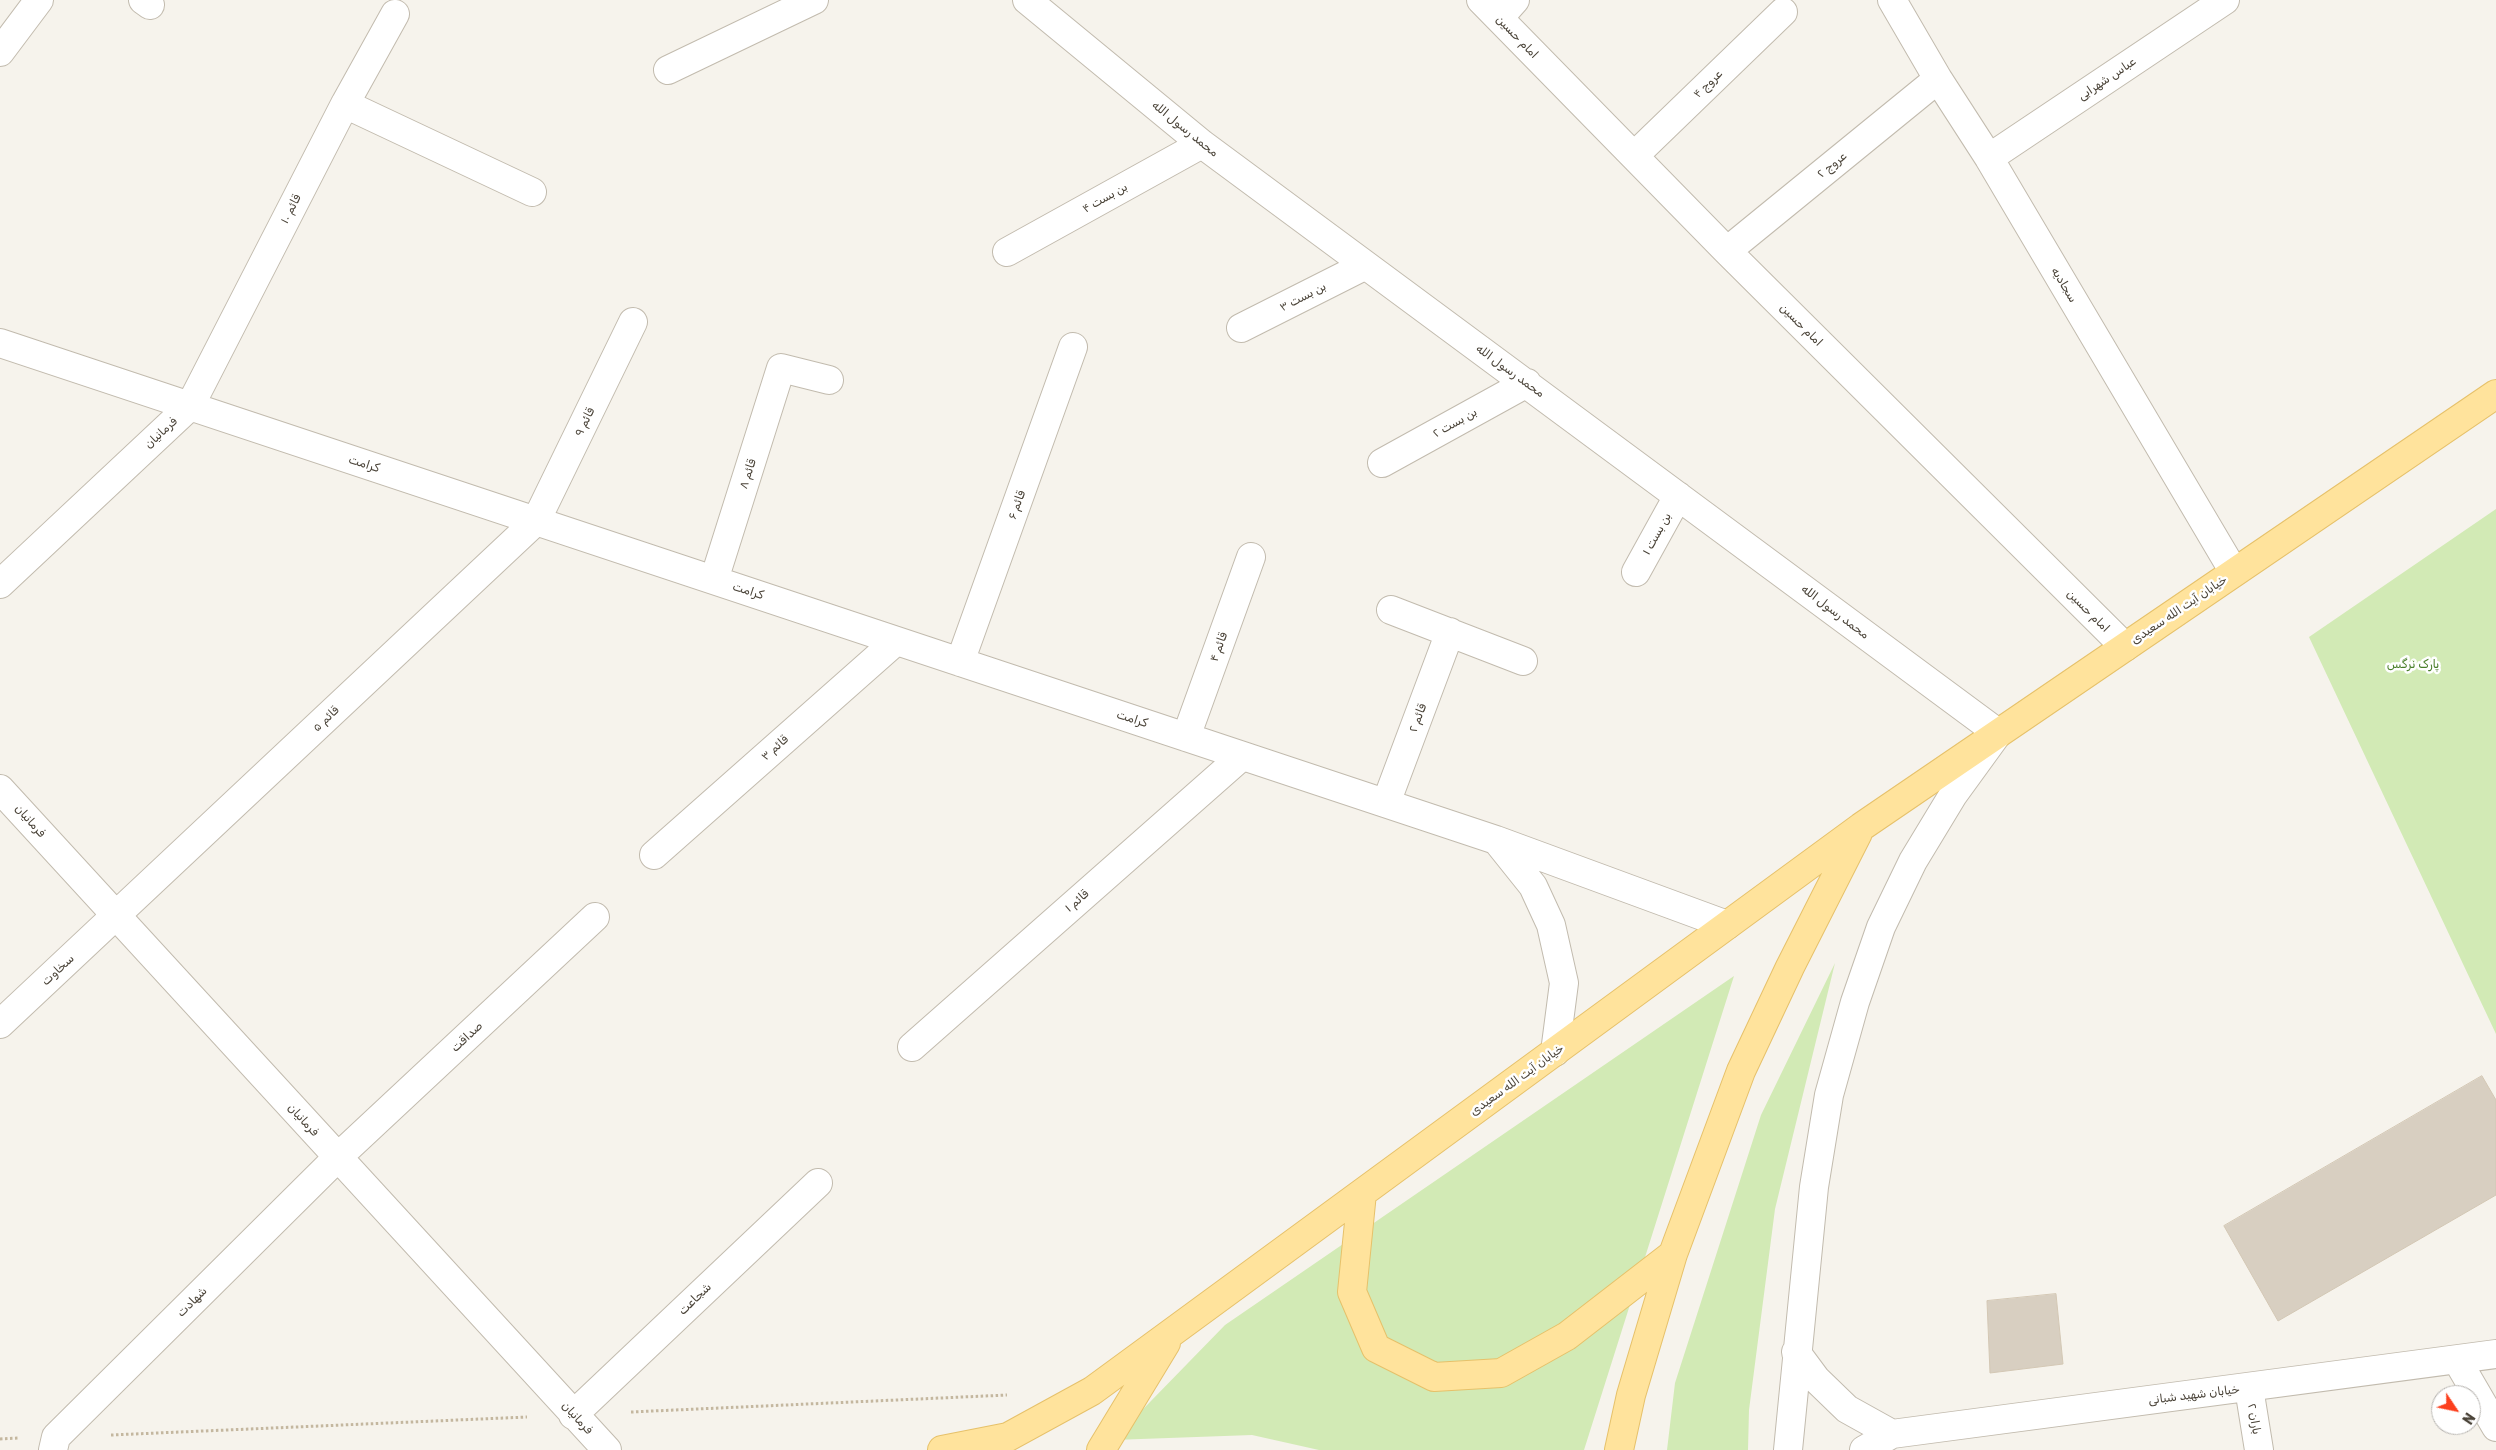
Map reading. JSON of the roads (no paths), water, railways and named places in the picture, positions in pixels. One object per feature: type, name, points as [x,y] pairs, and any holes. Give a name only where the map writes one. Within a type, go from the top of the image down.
[{"type":"main road","name":"خیابان آیت الله سعیدی","points":[[942,1450],[1008,1436],[1092,1391],[1861,827],[2496,394]]},
{"type":"main road","name":"خیابان آیت الله سعیدی","points":[[1619,1450],[1631,1396],[1673,1254],[1741,1071],[1790,967],[1861,827]]},
{"type":"main road","points":[[1362,1193],[1352,1292],[1376,1348],[1434,1377],[1501,1373],[1566,1336],[1673,1254]]},
{"type":"main road","name":"خیابان آیت الله سعیدی","points":[[1101,1450],[1172,1333]]},
{"type":"street","points":[[0,52],[39,0]]},
{"type":"street","points":[[668,70],[814,0]]},
{"type":"street","name":"محمد رسول الله","points":[[1027,0],[1202,144],[1364,266],[1527,383],[1998,733]]},
{"type":"street","name":"سجادیه","points":[[1892,0],[1938,80],[1989,158],[2234,572]]},
{"type":"street","name":"عباس شهرابی","points":[[1989,158],[2225,0]]},
{"type":"street","name":"امام حسین","points":[[1498,6],[1634,156],[2125,647]]},
{"type":"street","name":"عروج ۴","points":[[1634,156],[1784,12]]},
{"type":"street","name":"قائم ۱۰","points":[[190,406],[345,104],[395,14]]},
{"type":"street","name":"عروج ۲","points":[[1727,251],[1938,80]]},
{"type":"street","points":[[345,104],[532,192]]},
{"type":"street","name":"بن بست ۴","points":[[1007,252],[1202,144]]},
{"type":"street","name":"بن بست ۳","points":[[1242,328],[1364,266]]},
{"type":"street","name":"قائم ۹","points":[[536,521],[633,322]]},
{"type":"street","name":"کرامت","points":[[0,342],[1496,840],[1727,925]]},
{"type":"street","name":"قائم ۶","points":[[960,662],[1073,347]]},
{"type":"street","name":"قائم ۸","points":[[714,580],[781,368],[828,380]]},
{"type":"street","name":"بن بست ۲","points":[[1382,462],[1527,383]]},
{"type":"street","name":"فرمانیان","points":[[0,584],[190,406]]},
{"type":"street","name":"بن بست ۱","points":[[1636,572],[1678,496]]},
{"type":"street","name":"قائم ۵","points":[[116,916],[536,521]]},
{"type":"street","name":"قائم ۴","points":[[1186,737],[1251,557]]},
{"type":"street","points":[[1391,610],[1523,661]]},
{"type":"street","name":"قائم ۲","points":[[1386,803],[1450,632]]},
{"type":"street","name":"قائم ۳","points":[[654,855],[896,641]]},
{"type":"street","points":[[1788,1450],[1796,1352],[1814,1187],[1829,1095],[1854,1002],[1881,927],[1913,861],[1953,795],[1998,733]]},
{"type":"street","name":"قائم ۱","points":[[912,1047],[1242,756]]},
{"type":"street","name":"فرمانیان","points":[[0,789],[607,1450]]},
{"type":"street","points":[[1496,840],[1533,886],[1551,925],[1564,984],[1555,1052]]},
{"type":"street","name":"سخاوت","points":[[0,1024],[116,916]]},
{"type":"street","name":"صداقت","points":[[338,1158],[596,917]]},
{"type":"street","name":"شهادت","points":[[53,1450],[56,1437],[338,1158]]},
{"type":"street","name":"شجاعت","points":[[573,1415],[818,1183]]},
{"type":"street","points":[[1796,1352],[1816,1379],[1847,1409],[1892,1434]]},
{"type":"street","name":"خیابان شهید شبانی","points":[[1892,1434],[2496,1354]]},
{"type":"street","points":[[2457,1360],[2496,1427]]},
{"type":"street","name":"باران ۲","points":[[2249,1388],[2259,1450]]},
{"type":"street","points":[[1864,1450],[1892,1434]]},
{"type":"park label","name":"پارک نرگس","points":[[2413,665]]}]
